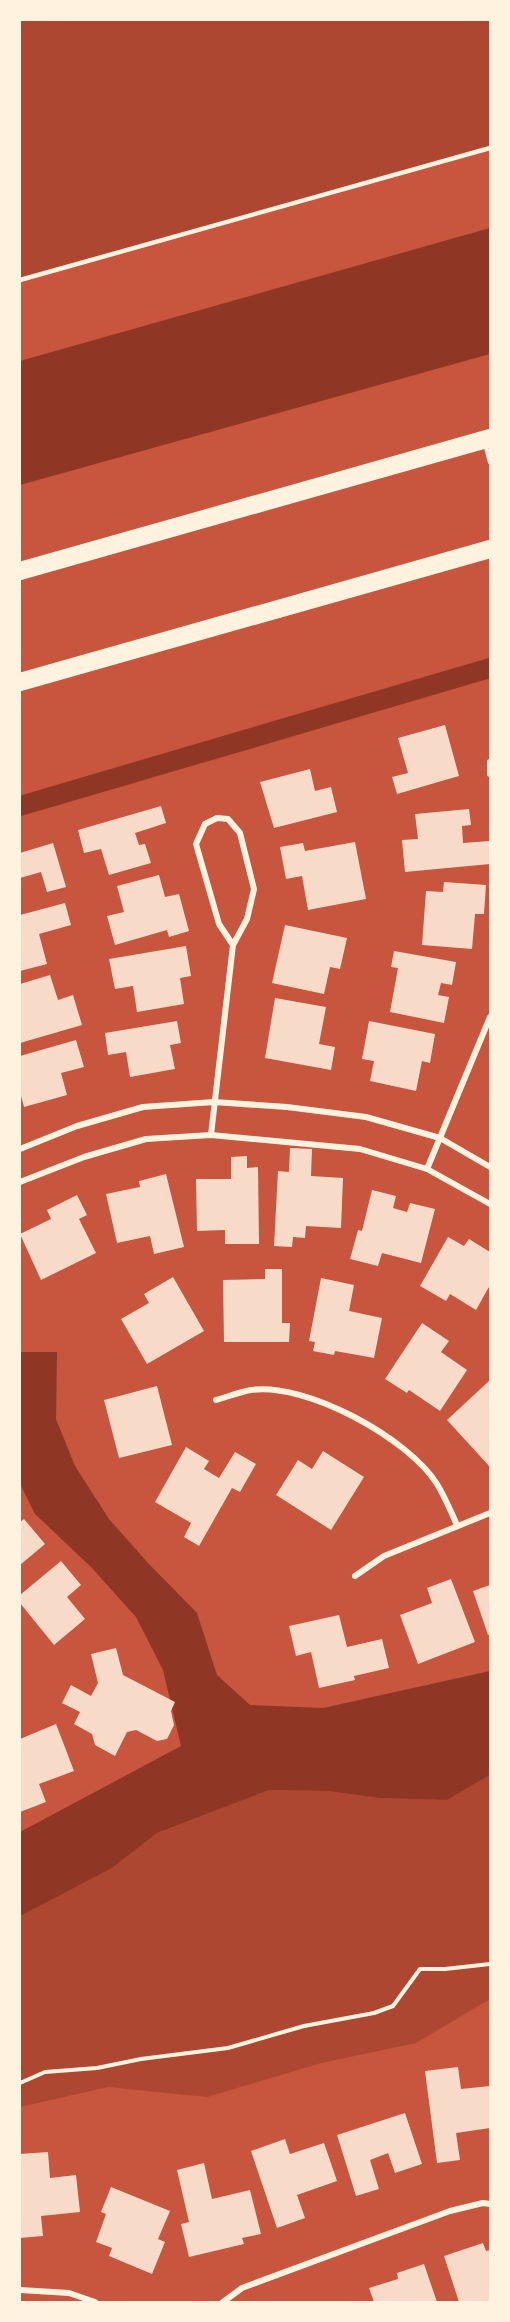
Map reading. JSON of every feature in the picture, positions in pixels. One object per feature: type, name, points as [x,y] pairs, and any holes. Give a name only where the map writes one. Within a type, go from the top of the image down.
[{"type":"highway","points":[[20,570],[487,439]]},
{"type":"highway","points":[[20,682],[490,549]]},
{"type":"street","points":[[490,762],[490,774]]},
{"type":"street","points":[[210,1135],[233,945],[248,919],[254,889],[240,833],[228,819],[217,818],[205,824],[196,844],[219,924],[233,945]]},
{"type":"street","points":[[427,1169],[490,1017]]},
{"type":"street","points":[[20,1149],[77,1126],[143,1107],[214,1102],[287,1107],[366,1117],[440,1138],[490,1167]]},
{"type":"street","points":[[20,1182],[84,1157],[146,1139],[210,1135],[360,1149],[427,1169],[490,1204]]},
{"type":"street","points":[[216,1400],[252,1390],[272,1390],[305,1397],[349,1414],[383,1432],[415,1458],[436,1483],[457,1525]]},
{"type":"street","points":[[355,1576],[384,1556],[490,1513]]},
{"type":"street","points":[[223,2302],[242,2288],[450,2211],[483,2203],[490,2204]]},
{"type":"street","points":[[20,2290],[69,2294],[95,2302]]},
{"type":"lane","points":[[20,280],[490,148]]},
{"type":"lane","points":[[487,439],[490,462]]},
{"type":"path","points":[[20,2083],[45,2072],[97,2068],[141,2059],[228,2048],[304,2026],[374,2013],[393,2006],[420,1969],[490,1964]]},
{"type":"shaded area","points":[[20,20],[490,20],[490,148],[20,280]]},
{"type":"shaded area","points":[[490,228],[490,354],[20,485],[20,361]]},
{"type":"shaded area","points":[[20,1352],[57,1352],[56,1419],[75,1466],[109,1519],[197,1613],[217,1675],[250,1705],[323,1708],[490,1671],[490,1775],[447,1800],[379,1798],[328,1791],[269,1790],[157,1833],[112,1868],[20,1916],[20,1832],[181,1746],[163,1670],[136,1617],[91,1567],[35,1514],[20,1484]]},
{"type":"shaded area","points":[[490,1775],[490,1999],[416,2043],[321,2063],[207,2097],[108,2087],[20,2107],[20,1915],[112,1868],[157,1833],[269,1790],[328,1791],[379,1798],[447,1800]]},
{"type":"building","points":[[445,725],[459,776],[397,794],[392,777],[408,773],[398,738]]},
{"type":"building","points":[[310,769],[315,791],[331,787],[337,812],[274,828],[260,782]]},
{"type":"building","points":[[161,806],[166,823],[135,833],[139,845],[145,844],[151,863],[109,875],[101,849],[84,853],[78,830]]},
{"type":"building","points":[[469,809],[471,825],[462,826],[463,843],[490,841],[490,864],[405,872],[402,840],[418,839],[415,814]]},
{"type":"building","points":[[355,842],[366,899],[308,910],[302,876],[286,879],[280,847],[303,843],[305,851]]},
{"type":"building","points":[[53,843],[66,887],[47,892],[41,872],[20,878],[20,853]]},
{"type":"building","points":[[159,875],[165,897],[179,894],[189,931],[169,937],[167,930],[115,945],[107,916],[124,912],[117,886]]},
{"type":"building","points":[[444,882],[486,885],[484,914],[475,914],[472,949],[422,945],[426,891],[443,892]]},
{"type":"building","points":[[65,903],[71,925],[39,934],[47,964],[20,971],[20,915]]},
{"type":"building","points":[[285,925],[347,938],[340,969],[330,967],[324,994],[272,983]]},
{"type":"building","points":[[186,946],[191,976],[180,978],[184,1004],[137,1012],[133,986],[115,989],[109,959]]},
{"type":"building","points":[[394,951],[456,962],[452,985],[441,983],[438,995],[449,997],[444,1023],[390,1012],[398,968],[391,967]]},
{"type":"building","points":[[50,975],[58,1000],[73,995],[82,1025],[20,1043],[20,984]]},
{"type":"building","points":[[275,998],[326,1007],[319,1044],[335,1047],[331,1070],[265,1058]]},
{"type":"building","points":[[177,1021],[181,1043],[170,1045],[175,1069],[130,1077],[126,1052],[108,1055],[105,1033]]},
{"type":"building","points":[[369,1021],[435,1034],[430,1063],[422,1061],[416,1091],[370,1081],[374,1061],[362,1059]]},
{"type":"building","points":[[76,1040],[84,1067],[61,1073],[67,1095],[24,1107],[20,1092],[20,1056]]},
{"type":"building","points":[[290,1148],[312,1149],[311,1176],[343,1178],[341,1228],[306,1226],[305,1238],[293,1237],[292,1247],[274,1246],[278,1171],[289,1172]]},
{"type":"building","points":[[247,1156],[247,1168],[258,1167],[259,1244],[225,1244],[225,1230],[197,1231],[196,1179],[231,1179],[231,1157]]},
{"type":"building","points":[[166,1174],[184,1247],[154,1254],[150,1236],[117,1243],[106,1194],[140,1187],[139,1181]]},
{"type":"building","points":[[372,1190],[396,1196],[393,1208],[407,1212],[410,1203],[435,1209],[421,1263],[382,1253],[378,1266],[350,1259],[358,1230],[362,1231]]},
{"type":"building","points":[[77,1195],[87,1215],[79,1219],[96,1253],[41,1280],[20,1234],[51,1219],[47,1210]]},
{"type":"building","points":[[448,1237],[464,1246],[469,1239],[490,1252],[490,1285],[476,1310],[450,1294],[446,1301],[420,1286]]},
{"type":"building","points":[[265,1269],[282,1269],[282,1323],[290,1323],[289,1342],[224,1342],[223,1280],[265,1279]]},
{"type":"building","points":[[173,1277],[204,1331],[147,1364],[121,1319],[149,1303],[144,1294]]},
{"type":"building","points":[[321,1278],[354,1285],[349,1311],[382,1318],[374,1358],[335,1351],[334,1355],[313,1351],[315,1342],[309,1341]]},
{"type":"building","points":[[422,1323],[449,1341],[441,1352],[467,1370],[440,1411],[409,1390],[407,1393],[385,1379]]},
{"type":"building","points":[[489,1381],[490,1383],[490,1467],[447,1420]]},
{"type":"building","points":[[157,1386],[172,1445],[119,1458],[104,1400]]},
{"type":"building","points":[[186,1447],[209,1461],[204,1469],[219,1478],[235,1452],[256,1464],[240,1492],[232,1488],[199,1546],[184,1537],[191,1523],[155,1502]]},
{"type":"building","points":[[323,1451],[364,1477],[331,1530],[276,1495],[298,1460],[312,1469]]},
{"type":"building","points":[[24,1519],[45,1544],[20,1565],[20,1522]]},
{"type":"building","points":[[61,1561],[81,1585],[67,1597],[85,1619],[54,1645],[20,1603],[20,1595]]},
{"type":"building","points":[[451,1579],[475,1642],[418,1664],[400,1615],[432,1603],[427,1588]]},
{"type":"building","points":[[490,1585],[490,1634],[488,1635],[473,1591]]},
{"type":"building","points":[[339,1615],[347,1647],[382,1639],[389,1668],[354,1676],[355,1680],[319,1688],[311,1652],[296,1656],[289,1626]]},
{"type":"building","points":[[116,1648],[123,1675],[175,1702],[171,1711],[174,1725],[167,1739],[157,1741],[136,1730],[127,1732],[115,1756],[95,1745],[92,1734],[74,1724],[80,1712],[62,1703],[71,1685],[91,1696],[98,1683],[91,1654]]},
{"type":"building","points":[[56,1724],[74,1771],[39,1784],[46,1802],[20,1812],[20,1739]]},
{"type":"building","points":[[458,2067],[461,2089],[490,2086],[490,2128],[456,2133],[460,2160],[437,2163],[425,2071]]},
{"type":"building","points":[[405,2113],[422,2164],[395,2173],[388,2153],[370,2160],[379,2189],[356,2196],[337,2135]]},
{"type":"building","points":[[285,2139],[290,2154],[324,2143],[337,2181],[297,2195],[305,2218],[277,2228],[251,2151]]},
{"type":"building","points":[[48,2152],[50,2178],[76,2175],[80,2212],[41,2216],[43,2236],[20,2238],[20,2154]]},
{"type":"building","points":[[204,2163],[212,2199],[250,2190],[261,2234],[242,2238],[244,2244],[189,2257],[181,2224],[189,2222],[177,2170]]},
{"type":"building","points":[[111,2187],[170,2211],[158,2239],[165,2242],[152,2274],[109,2256],[112,2248],[96,2242],[106,2214],[101,2212]]},
{"type":"building","points":[[483,2243],[486,2251],[490,2250],[490,2302],[459,2302],[444,2256]]},
{"type":"building","points":[[424,2264],[437,2302],[374,2302],[369,2288],[398,2279],[397,2273]]},
{"type":"waterway","points":[[20,806],[490,668]]}]
